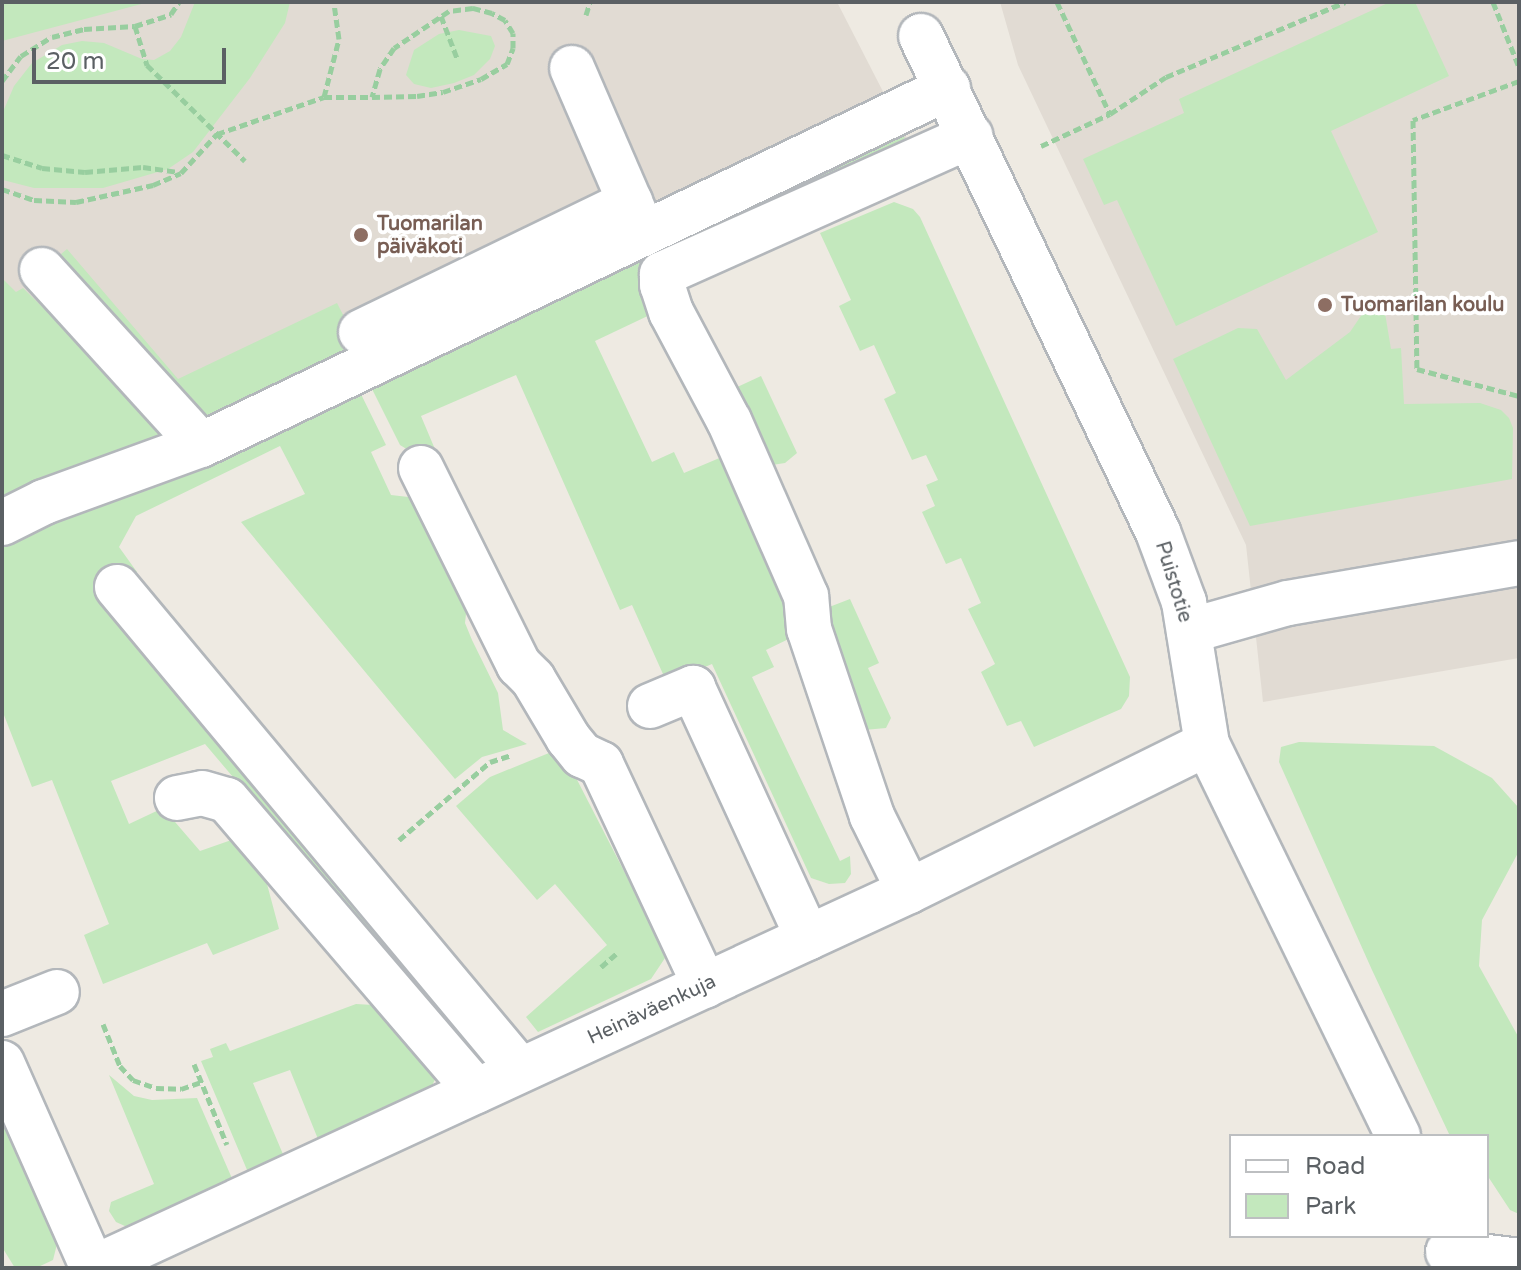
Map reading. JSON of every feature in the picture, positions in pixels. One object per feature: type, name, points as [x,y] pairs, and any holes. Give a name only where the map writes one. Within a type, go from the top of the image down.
[{"type":"street","name":"Puistotie","points":[[921,36],[1158,532],[1184,602],[1207,744],[1397,1134]]},
{"type":"street","points":[[572,68],[637,217]]},
{"type":"street","points":[[361,332],[948,88]]},
{"type":"street","points":[[909,891],[872,816],[809,629],[806,596],[729,421],[671,312],[662,285],[662,274],[971,136]]},
{"type":"street","points":[[2,523],[44,502],[201,445],[637,217]]},
{"type":"street","points":[[42,270],[201,445]]},
{"type":"street","points":[[421,468],[519,665],[533,679],[568,738],[582,755],[601,764],[705,986]]},
{"type":"street","points":[[1189,631],[1288,603],[1519,563]]},
{"type":"street","points":[[117,587],[520,1070]]},
{"type":"street","points":[[650,706],[693,688],[808,938]]},
{"type":"street","name":"Heinäväenkuja","points":[[93,1268],[909,891],[1207,744]]},
{"type":"street","points":[[177,798],[202,793],[227,800],[476,1091]]},
{"type":"street","points":[[2,1014],[57,992]]},
{"type":"street","points":[[2,1063],[93,1268]]},
{"type":"street","points":[[1446,1252],[1519,1261]]},
{"type":"path","points":[[2,81],[21,56],[52,37],[84,29],[135,26],[171,14],[179,2]]},
{"type":"path","points":[[324,97],[339,39],[334,2]]},
{"type":"path","points":[[1057,2],[1110,114]]},
{"type":"path","points":[[1041,146],[1110,114],[1166,77],[1345,2]]},
{"type":"path","points":[[1493,2],[1519,67]]},
{"type":"path","points":[[2,189],[34,200],[76,202],[153,185],[181,173],[217,134],[324,97],[372,97],[443,92],[481,79],[507,64],[513,48],[513,33],[505,20],[473,8],[449,11],[394,48],[380,69],[372,97]]},
{"type":"path","points":[[441,16],[457,58]]},
{"type":"path","points":[[135,26],[147,65],[245,161]]},
{"type":"path","points":[[1519,81],[1413,120],[1417,369],[1519,396]]},
{"type":"path","points":[[2,155],[42,168],[85,172],[143,167],[181,173]]},
{"type":"path","points":[[358,876],[490,762],[568,738]]},
{"type":"path","points":[[57,992],[78,991],[93,998],[120,1066],[133,1080],[156,1088],[181,1089],[201,1082]]},
{"type":"path","points":[[194,1064],[248,1196]]},
{"type":"shaded area","name":"Tuomarilan päiväkoti","points":[[2,2],[837,2],[913,150],[149,484],[2,316]]},
{"type":"shaded area","name":"Tuomarilan koulu","points":[[1000,2],[1519,2],[1519,658],[1263,702],[1246,545],[1018,65]]},
{"type":"green space","points":[[2,2],[149,2],[2,41]]},
{"type":"green space","points":[[195,2],[290,2],[285,23],[250,78],[193,152],[168,169],[103,188],[34,188],[3,180],[2,114],[14,86],[32,63],[62,45],[82,41],[104,43],[142,59],[154,60],[170,51],[181,37]]},
{"type":"green space","points":[[1390,2],[1415,2],[1449,76],[1331,131],[1378,232],[1176,326],[1117,200],[1104,205],[1083,159],[1184,113],[1179,99]]},
{"type":"green space","points":[[459,30],[491,36],[495,46],[490,59],[474,75],[454,83],[431,88],[414,84],[406,75],[414,50],[439,34]]},
{"type":"green space","points":[[892,129],[904,135],[906,146],[643,284],[654,313],[595,341],[652,462],[674,452],[684,473],[729,454],[805,631],[766,650],[774,667],[752,677],[840,861],[850,856],[851,874],[845,883],[829,884],[811,878],[712,664],[667,683],[632,605],[620,610],[516,375],[421,416],[437,454],[418,456],[400,445],[368,381]]},
{"type":"green space","points":[[894,202],[913,209],[920,217],[1130,677],[1129,696],[1121,709],[1034,747],[1021,721],[1007,726],[981,672],[995,664],[968,609],[981,603],[961,558],[946,564],[922,512],[935,506],[926,485],[938,480],[926,455],[912,460],[884,399],[896,393],[874,345],[860,351],[839,306],[851,300],[820,233]]},
{"type":"green space","points":[[67,249],[178,379],[337,303],[361,350],[211,425],[54,260]]},
{"type":"green space","points":[[2,278],[16,292],[23,288],[159,421],[158,436],[151,445],[2,502]]},
{"type":"green space","points":[[1371,301],[1385,313],[1391,349],[1401,348],[1404,404],[1480,403],[1501,410],[1513,428],[1512,479],[1250,526],[1173,359],[1238,328],[1257,329],[1286,380],[1350,332]]},
{"type":"green space","points":[[761,376],[797,453],[785,463],[772,465],[733,389]]},
{"type":"green space","points":[[357,386],[386,445],[371,452],[391,495],[426,499],[467,605],[465,623],[498,693],[503,730],[527,744],[482,757],[455,779],[405,720],[241,522],[305,494],[280,446],[136,516],[119,547],[137,572],[104,585],[492,1059],[485,1063],[475,1063],[205,744],[111,781],[129,824],[163,808],[200,851],[240,837],[263,869],[279,929],[213,955],[207,943],[103,984],[84,935],[109,924],[52,780],[32,787],[2,710],[2,540]]},
{"type":"green space","points":[[850,599],[879,663],[868,668],[891,718],[886,728],[864,730],[824,609]]},
{"type":"green space","points":[[1299,742],[1434,746],[1492,778],[1518,807],[1519,851],[1482,920],[1479,966],[1519,1038],[1519,1214],[1510,1210],[1489,1178],[1489,1134],[1449,1134],[1279,762],[1281,747]]},
{"type":"green space","points":[[549,753],[564,759],[572,770],[661,943],[665,958],[651,979],[538,1032],[526,1017],[607,945],[555,884],[537,900],[456,806],[490,777]]},
{"type":"green space","points":[[356,1004],[373,1005],[415,1037],[437,1075],[431,1088],[419,1098],[320,1144],[290,1070],[253,1083],[285,1159],[250,1177],[201,1061],[213,1057],[210,1049],[226,1043],[230,1051]]},
{"type":"green space","points":[[109,1075],[134,1096],[152,1100],[197,1098],[234,1183],[144,1226],[127,1227],[116,1222],[109,1211],[111,1202],[154,1184]]},
{"type":"green space","points":[[2,1120],[57,1244],[53,1260],[36,1268],[15,1268],[2,1247]]},
{"type":"place","name":"Tuomarilan päiväkoti","points":[[361,235]]},
{"type":"place","name":"Tuomarilan koulu","points":[[1325,305]]}]
